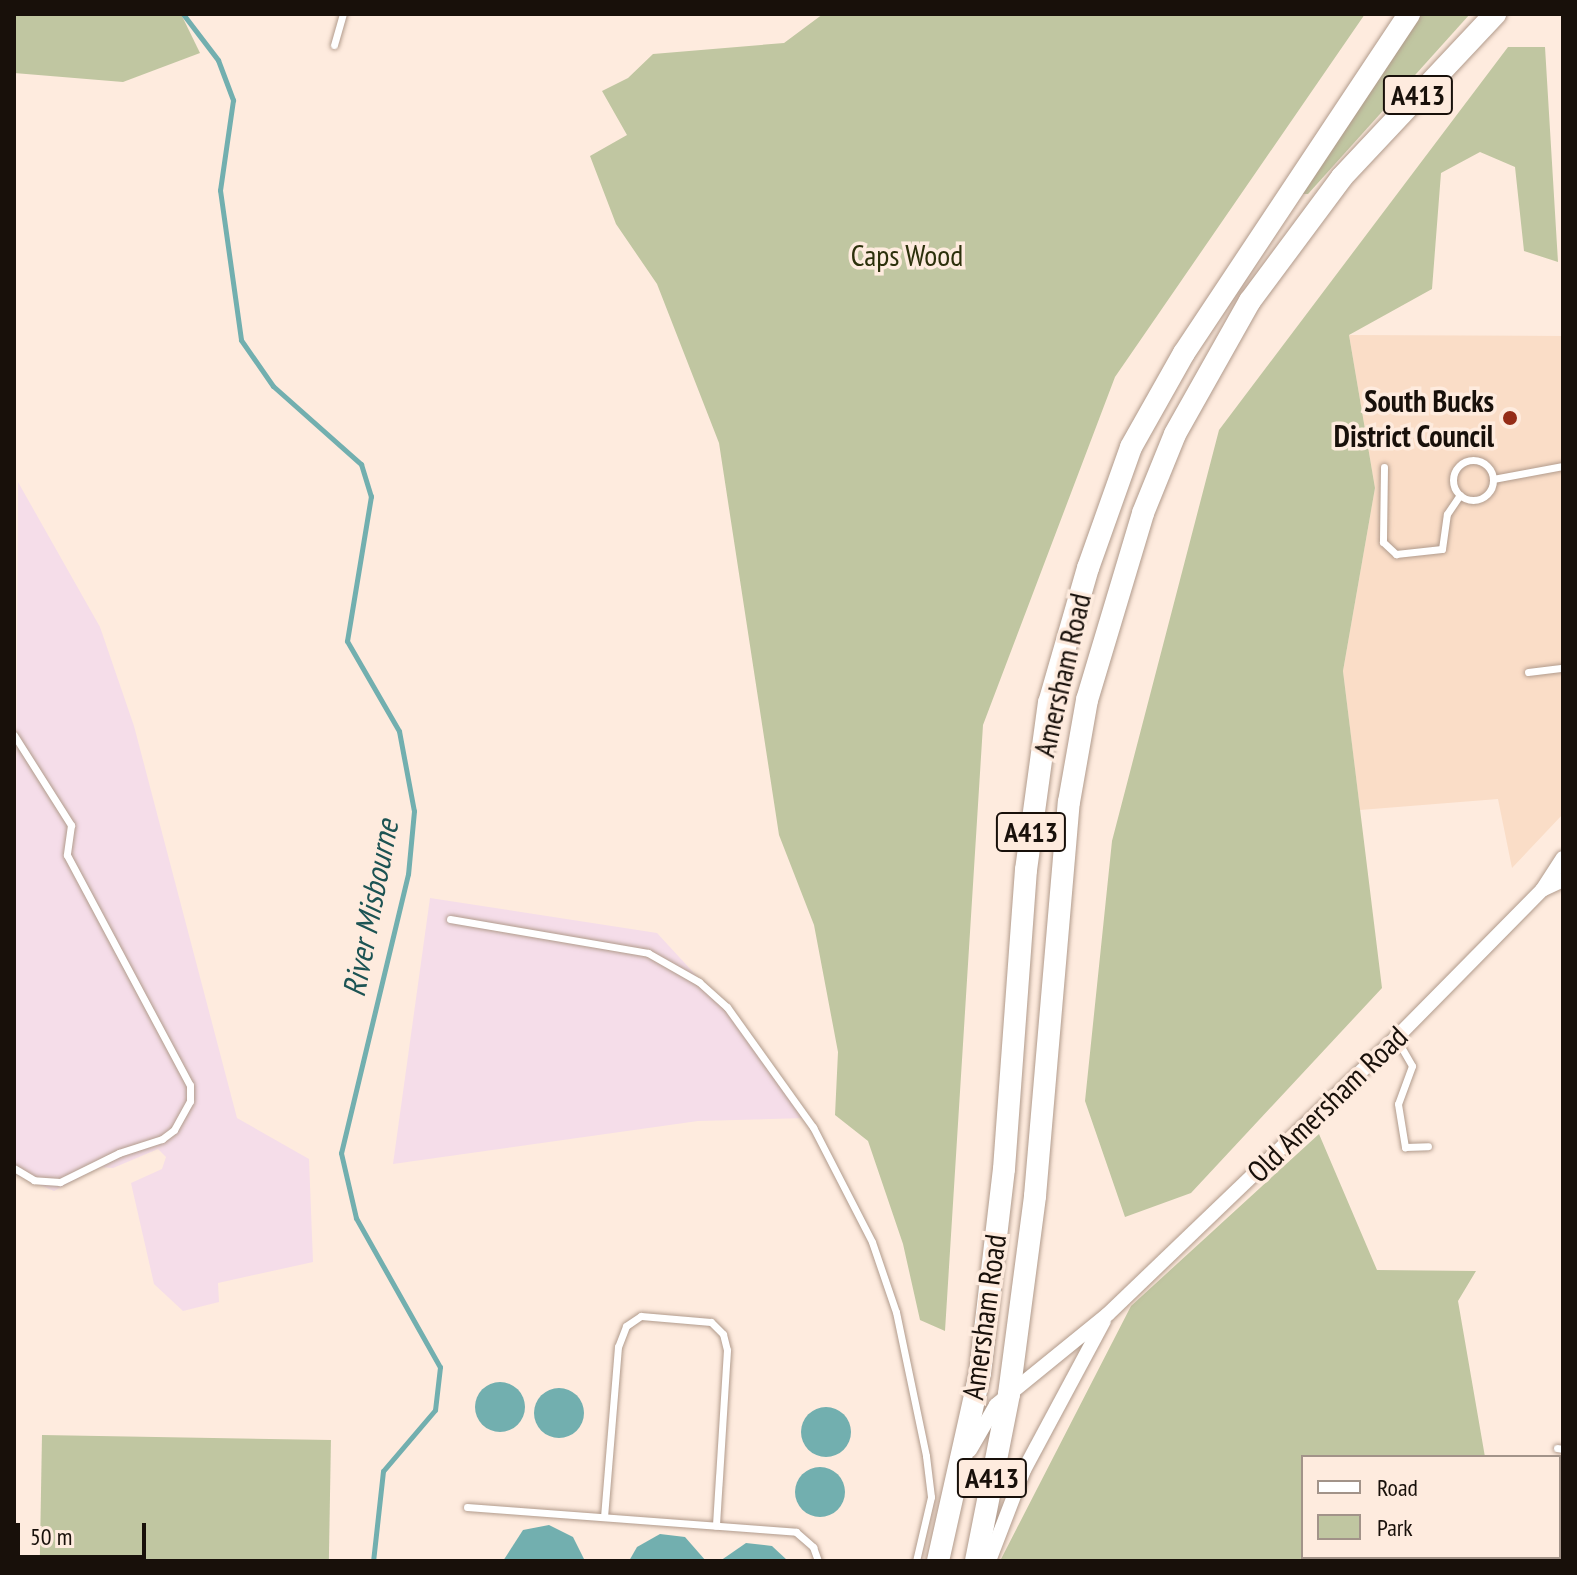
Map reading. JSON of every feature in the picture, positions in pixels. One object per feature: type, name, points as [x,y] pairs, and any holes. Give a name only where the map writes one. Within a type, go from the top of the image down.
[{"type":"highway","name":"Amersham Road","points":[[938,1561],[957,1480],[987,1310],[1026,870],[1049,703],[1088,568],[1131,447],[1184,353],[1409,14]]},
{"type":"highway","name":"A413","points":[[976,1561],[1009,1394],[1035,1196],[1069,802],[1087,700],[1143,513],[1175,434],[1250,301],[1342,177],[1495,14]]},
{"type":"street","name":"Old Amersham Road","points":[[957,1480],[980,1428],[1009,1394],[1108,1314],[1396,1038],[1542,890],[1563,858]]},
{"type":"street","name":"Old Amersham Road","points":[[1542,890],[1563,880]]},
{"type":"street","name":"Old Amersham Road","points":[[989,1561],[1024,1470],[1108,1314]]},
{"type":"lane","points":[[334,45],[343,14]]},
{"type":"lane","points":[[1460,495],[1453,477],[1465,461],[1485,463],[1493,479]]},
{"type":"lane","points":[[1493,479],[1563,466]]},
{"type":"lane","points":[[1384,467],[1387,551],[1442,549],[1447,514],[1460,495]]},
{"type":"lane","points":[[1460,495],[1484,497],[1493,479]]},
{"type":"lane","points":[[1528,672],[1563,668]]},
{"type":"lane","points":[[14,735],[71,825],[67,855],[190,1093],[185,1114],[162,1139],[119,1153],[60,1182],[34,1180],[14,1168]]},
{"type":"lane","points":[[450,919],[648,953],[699,982],[736,1019],[813,1127],[872,1242],[896,1312],[931,1497],[916,1561]]},
{"type":"lane","points":[[1396,1038],[1412,1066],[1398,1104],[1405,1147],[1428,1146]]},
{"type":"lane","points":[[604,1517],[618,1347],[626,1326],[641,1316],[655,1317],[711,1322],[723,1334],[727,1350],[716,1526]]},
{"type":"lane","points":[[467,1507],[796,1532],[813,1547],[818,1561]]},
{"type":"shaded area","points":[[1349,335],[1563,336],[1563,814],[1512,868],[1498,799],[1360,810],[1343,671],[1375,488]]},
{"type":"shaded area","points":[[18,482],[100,627],[134,726],[237,1118],[309,1159],[313,1262],[218,1283],[219,1302],[183,1311],[154,1284],[131,1183],[162,1169],[166,1157],[158,1149],[113,1168],[100,1167],[54,1191],[14,1174]]},
{"type":"shaded area","points":[[430,898],[657,933],[717,998],[807,1118],[698,1121],[393,1164]]},
{"type":"green space","points":[[14,14],[181,14],[200,53],[123,82],[14,73]]},
{"type":"green space","name":"Caps Wood","points":[[823,14],[1365,14],[1115,377],[983,725],[945,1331],[920,1320],[903,1244],[868,1141],[835,1115],[838,1052],[814,925],[779,835],[719,443],[657,284],[616,224],[590,156],[627,135],[602,91],[628,78],[653,54],[784,43]]},
{"type":"green space","points":[[1419,14],[1470,14],[1308,194],[1295,194]]},
{"type":"green space","points":[[1508,47],[1545,47],[1558,262],[1524,251],[1515,167],[1480,152],[1441,173],[1432,289],[1349,335],[1375,488],[1343,671],[1382,988],[1191,1193],[1125,1217],[1085,1101],[1112,841],[1219,430]]},
{"type":"green space","points":[[1319,1134],[1377,1270],[1476,1271],[1458,1301],[1485,1455],[1301,1455],[1301,1559],[1529,1561],[1000,1561],[1131,1306]]},
{"type":"green space","points":[[42,1435],[331,1440],[329,1561],[40,1561]]},
{"type":"water","points":[[500,1382],[518,1389],[525,1407],[518,1425],[500,1432],[482,1425],[475,1407],[482,1389]]},
{"type":"water","points":[[559,1388],[577,1395],[584,1413],[577,1431],[559,1438],[541,1431],[534,1413],[541,1395]]},
{"type":"water","points":[[826,1407],[844,1414],[851,1432],[844,1450],[826,1457],[808,1450],[801,1432],[808,1414]]},
{"type":"water","points":[[820,1467],[838,1474],[845,1492],[838,1510],[820,1517],[802,1510],[795,1492],[802,1474]]},
{"type":"water","points":[[549,1525],[573,1537],[585,1561],[503,1561],[523,1530]]},
{"type":"water","points":[[660,1534],[685,1537],[706,1561],[629,1561],[637,1547]]},
{"type":"water","points":[[746,1543],[772,1546],[788,1561],[720,1561]]},
{"type":"waterway","name":"River Misbourne","points":[[183,14],[218,60],[233,100],[220,190],[241,340],[273,386],[361,464],[371,496],[347,641],[399,731],[414,811],[408,874],[341,1153],[356,1218],[440,1367],[435,1410],[383,1471],[373,1561]]},
{"type":"place","name":"South Bucks District Council","points":[[1510,418]]}]
